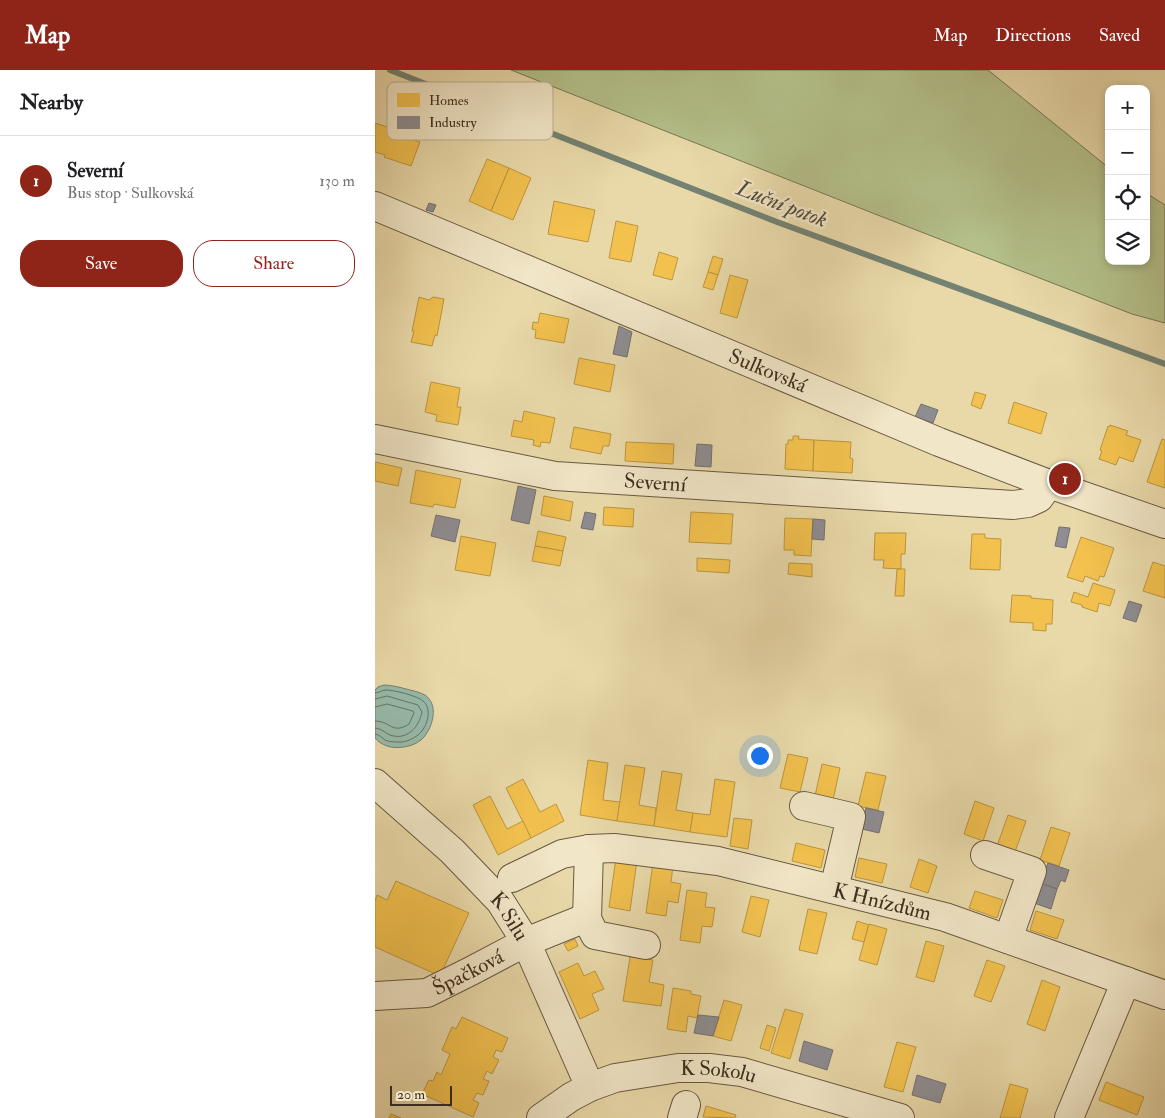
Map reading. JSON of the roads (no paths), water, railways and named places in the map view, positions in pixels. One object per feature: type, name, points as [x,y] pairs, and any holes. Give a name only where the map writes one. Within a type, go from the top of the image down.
[{"type":"street","name":"Sulkovská","points":[[375,206],[939,442],[1049,484],[1165,524]]},
{"type":"street","name":"Severní","points":[[375,439],[555,476],[1013,505],[1029,503],[1039,498],[1049,484]]},
{"type":"street","name":"K Silu","points":[[375,783],[452,851],[500,901],[526,942],[590,1087]]},
{"type":"street","points":[[804,806],[851,817],[834,889]]},
{"type":"street","name":"K Hnízdům","points":[[512,878],[562,854],[589,849],[615,848],[719,860],[945,917],[1165,995]]},
{"type":"street","points":[[589,849],[587,919],[595,935],[646,945]]},
{"type":"street","points":[[985,855],[1032,871],[1008,939]]},
{"type":"street","points":[[526,942],[587,919]]},
{"type":"street","name":"Špačková","points":[[375,996],[427,993],[526,942]]},
{"type":"street","points":[[1069,1118],[1125,980]]},
{"type":"street","name":"K Sokolu","points":[[541,1118],[571,1097],[590,1087],[615,1078],[677,1068],[709,1068],[741,1072],[886,1116]]},
{"type":"water","points":[[384,685],[425,695],[432,704],[433,716],[430,727],[424,737],[415,744],[397,748],[380,743],[375,738],[375,690]]},
{"type":"waterway","name":"Luční potok","points":[[390,70],[421,82]]},
{"type":"waterway","name":"Luční potok","points":[[553,134],[777,222],[1165,364]]},
{"type":"place","name":"Severní","points":[[1065,479]]}]
